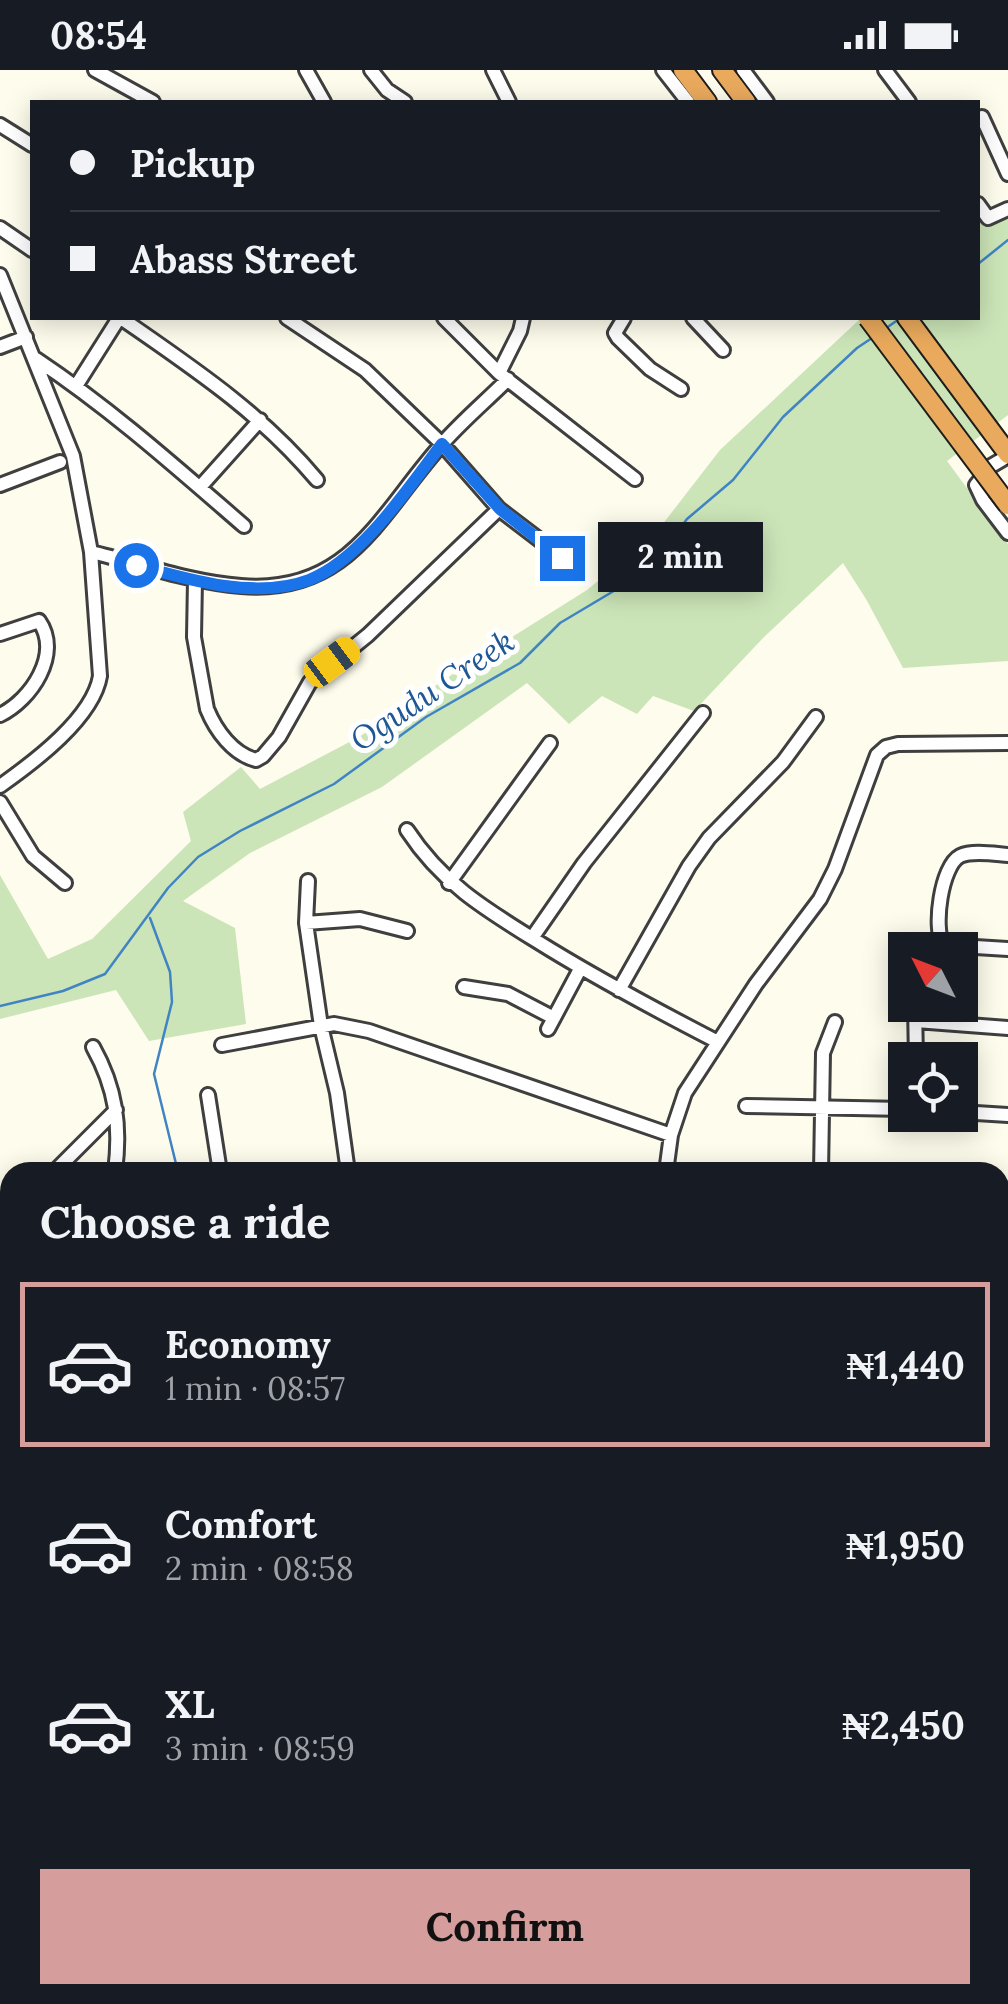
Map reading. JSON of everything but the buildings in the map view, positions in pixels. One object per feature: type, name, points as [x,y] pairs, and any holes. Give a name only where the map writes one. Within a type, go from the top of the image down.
[{"type":"highway","points":[[683,70],[706,100]]},
{"type":"highway","points":[[722,70],[744,100]]},
{"type":"highway","points":[[869,320],[1008,505]]},
{"type":"highway","points":[[907,320],[1008,455]]},
{"type":"street","points":[[95,70],[150,100]]},
{"type":"street","points":[[306,70],[323,100]]},
{"type":"street","points":[[371,70],[387,90],[402,100]]},
{"type":"street","points":[[493,70],[507,100]]},
{"type":"street","points":[[663,70],[686,100]]},
{"type":"street","points":[[743,70],[766,100]]},
{"type":"street","points":[[885,70],[908,100]]},
{"type":"street","points":[[982,117],[1008,174]]},
{"type":"street","points":[[0,125],[30,144]]},
{"type":"street","points":[[980,207],[988,218],[1008,209]]},
{"type":"street","points":[[0,228],[30,249]]},
{"type":"street","points":[[0,275],[73,456],[91,552],[100,676],[98,689],[87,708],[48,748],[0,786]]},
{"type":"street","points":[[76,386],[119,320]]},
{"type":"street","points":[[123,320],[228,393],[280,438],[316,480]]},
{"type":"street","points":[[290,320],[365,370],[442,444],[500,509],[562,558]]},
{"type":"street","points":[[446,320],[503,376],[635,479]]},
{"type":"street","points":[[91,552],[196,580],[246,587],[296,584],[314,578],[346,556],[382,519],[503,376],[523,320]]},
{"type":"street","points":[[623,320],[615,333],[618,338],[680,390]]},
{"type":"street","points":[[695,320],[724,350]]},
{"type":"street","points":[[0,347],[26,338]]},
{"type":"street","points":[[34,358],[76,386],[201,486],[244,526]]},
{"type":"street","points":[[201,486],[260,420]]},
{"type":"street","points":[[1008,455],[976,485],[1008,534]]},
{"type":"street","points":[[0,485],[60,462]]},
{"type":"street","points":[[196,580],[194,636],[212,721],[241,755],[256,760],[279,737],[310,682],[368,636],[500,509]]},
{"type":"street","points":[[0,634],[39,621],[45,630],[42,667],[31,692],[0,715]]},
{"type":"street","points":[[532,938],[584,863],[703,713]]},
{"type":"street","points":[[619,990],[709,838],[783,762],[816,716]]},
{"type":"street","points":[[667,1162],[671,1135],[686,1093],[820,899],[877,755],[898,744],[1008,743]]},
{"type":"street","points":[[449,882],[550,744]]},
{"type":"street","points":[[0,802],[33,856],[65,883]]},
{"type":"street","points":[[407,830],[422,854],[449,882],[580,969],[718,1042]]},
{"type":"street","points":[[1008,854],[963,854],[956,860],[948,869],[943,888],[938,930],[943,945],[1008,948]]},
{"type":"street","points":[[308,881],[306,923],[347,1162]]},
{"type":"street","points":[[306,923],[360,919],[408,931]]},
{"type":"street","points":[[464,987],[508,994],[551,1024],[580,969]]},
{"type":"street","points":[[821,1162],[823,1053],[835,1022]]},
{"type":"street","points":[[929,1022],[1008,1028]]},
{"type":"street","points":[[222,1045],[334,1024],[369,1031],[671,1135]]},
{"type":"street","points":[[93,1047],[114,1092],[115,1162]]},
{"type":"street","points":[[208,1095],[218,1162]]},
{"type":"street","points":[[746,1106],[888,1110]]},
{"type":"street","points":[[64,1162],[116,1110]]},
{"type":"street","points":[[978,1113],[1008,1115]]},
{"type":"green space","points":[[1008,206],[1008,415],[947,461],[1008,544],[1008,661],[903,668],[843,563],[764,637],[694,711],[653,696],[637,714],[602,696],[569,724],[527,683],[382,787],[250,853],[183,901],[235,928],[246,1024],[149,1041],[116,990],[0,1019],[0,875],[48,959],[92,939],[191,841],[183,812],[241,767],[260,789],[359,737],[587,590],[655,534],[720,450],[859,320],[980,320],[980,218]]},
{"type":"waterway","name":"Ogudu Creek","points":[[980,262],[1008,240]]},
{"type":"waterway","name":"Ogudu Creek","points":[[885,329],[898,320]]},
{"type":"waterway","name":"Ogudu Creek","points":[[0,1006],[63,991],[105,974],[168,888],[198,857],[240,831],[334,784],[426,717],[520,663],[560,623],[649,570],[687,519],[733,480],[783,417],[875,336]]},
{"type":"waterway","points":[[150,918],[170,972],[172,1002],[154,1074],[176,1162]]},
{"type":"route","points":[[136,565],[246,587],[296,584],[314,578],[346,556],[382,519],[442,444],[500,509],[562,558]]}]
